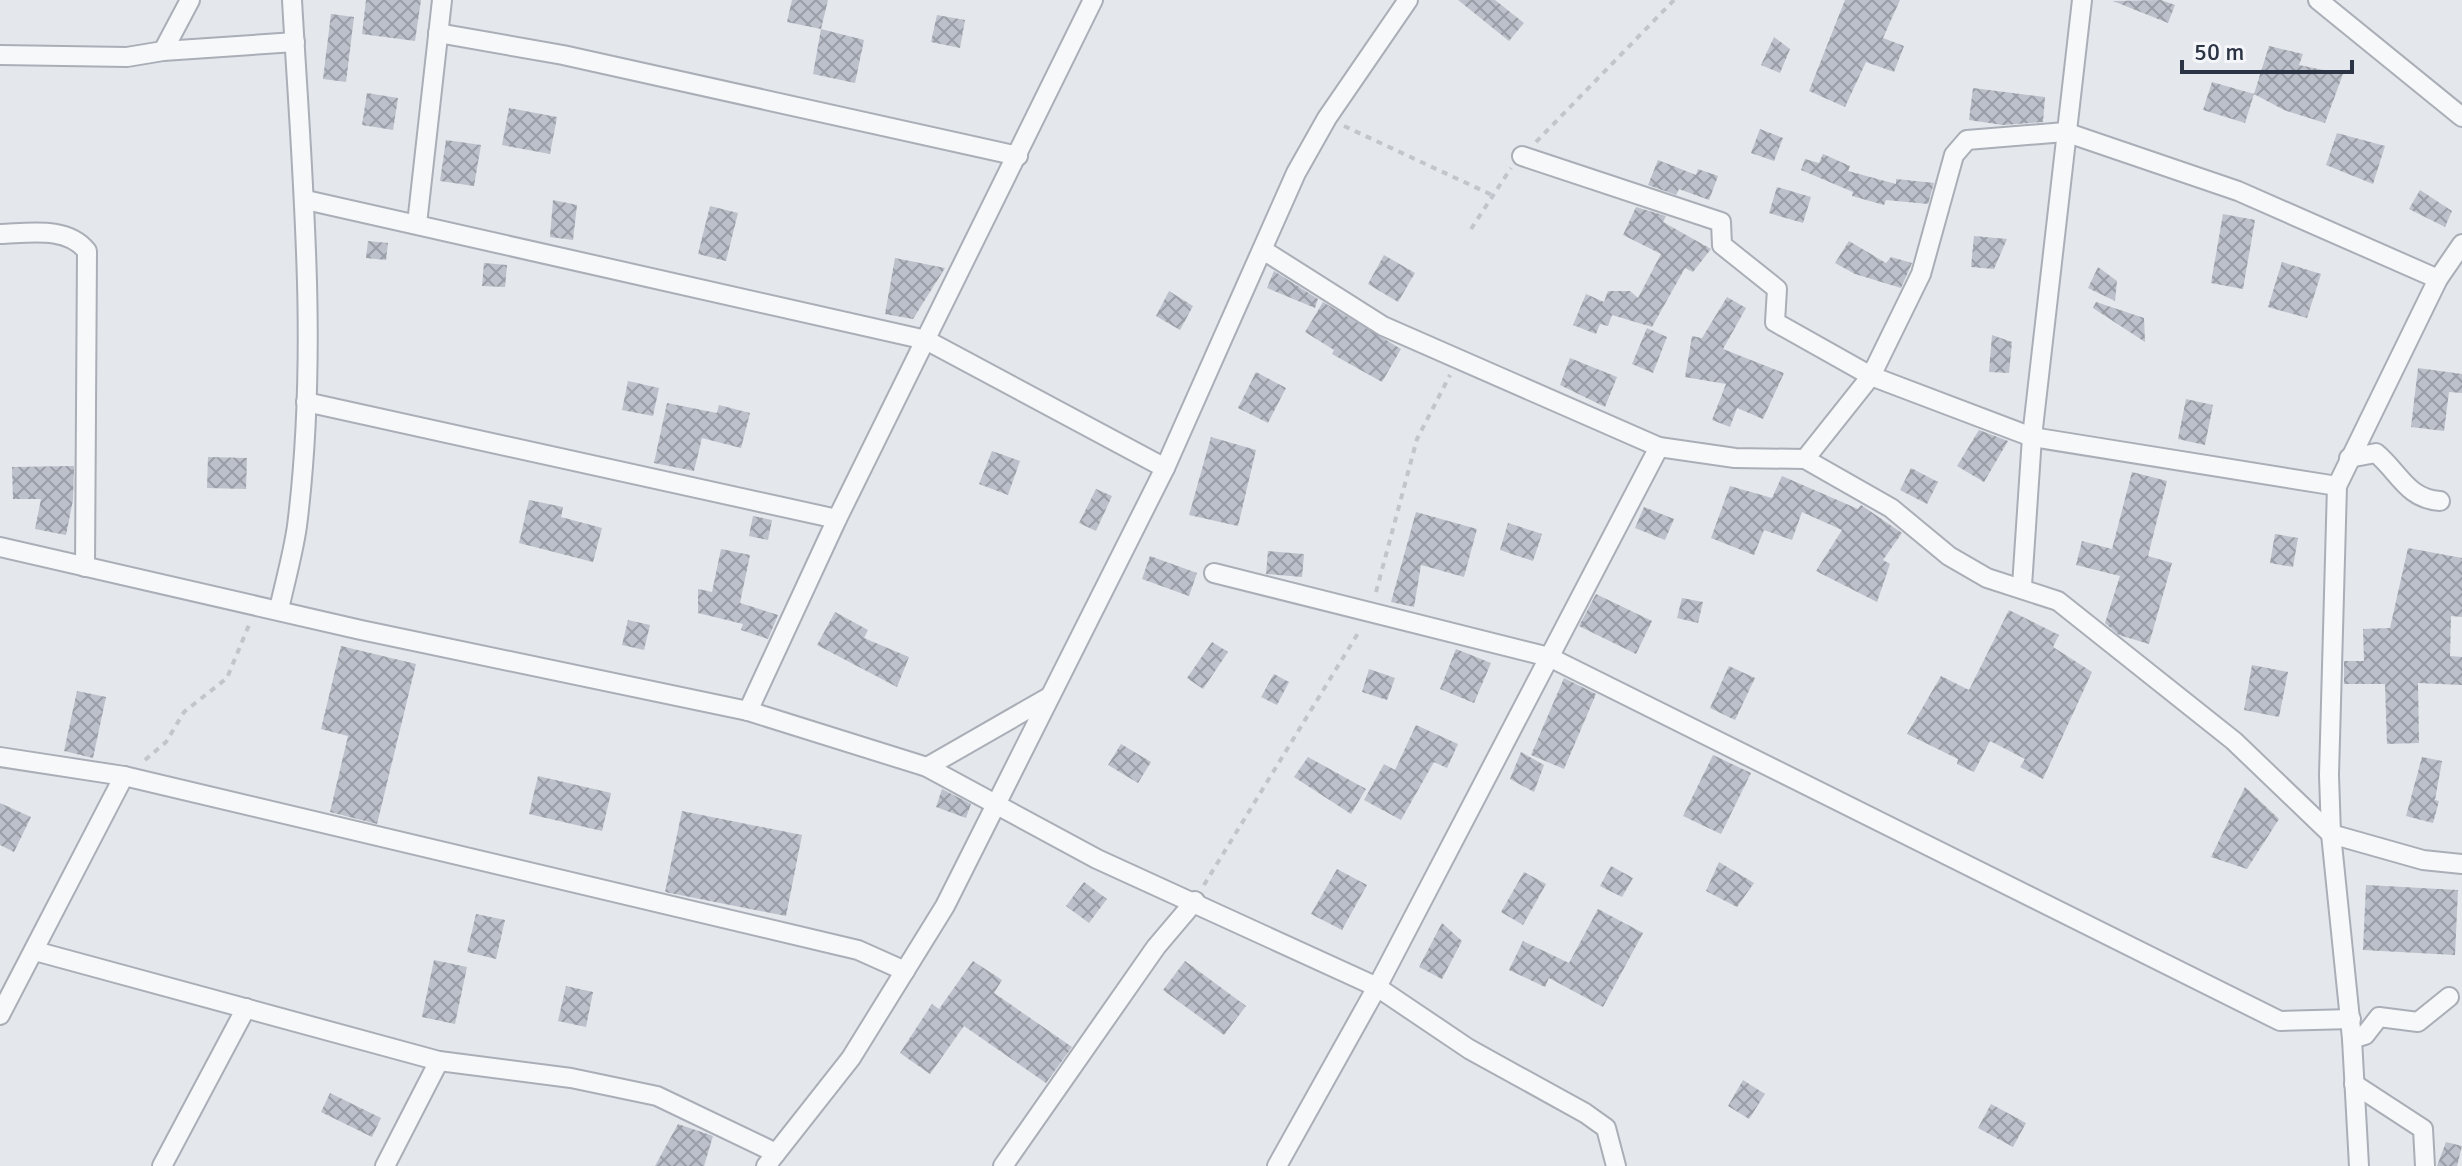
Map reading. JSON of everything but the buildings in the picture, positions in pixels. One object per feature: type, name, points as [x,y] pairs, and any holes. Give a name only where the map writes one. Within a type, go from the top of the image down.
[{"type":"street","points":[[163,51],[190,0]]},
{"type":"street","points":[[279,609],[297,528],[306,402],[306,200],[292,0]]},
{"type":"street","points":[[417,224],[442,0]]},
{"type":"street","points":[[748,711],[837,519],[1093,0]]},
{"type":"street","points":[[35,951],[439,1061],[571,1078],[657,1096],[771,1160],[851,1058],[945,906],[993,804],[1165,468],[1296,173],[1327,118],[1408,0]]},
{"type":"street","points":[[2022,586],[2032,437],[2082,0]]},
{"type":"street","points":[[2318,0],[2462,117]]},
{"type":"street","points":[[438,33],[563,55],[1018,156]]},
{"type":"street","points":[[0,55],[127,57],[163,51],[295,42]]},
{"type":"street","points":[[1805,459],[1871,376],[1921,274],[1954,155],[1967,140],[2065,132],[2238,191],[2438,279]]},
{"type":"street","points":[[1522,156],[1721,222],[1722,245],[1777,289],[1775,322],[1871,376],[2032,437],[2337,486]]},
{"type":"street","points":[[306,200],[926,340],[1165,468]]},
{"type":"street","points":[[0,234],[48,232],[77,238],[87,251],[85,567]]},
{"type":"street","points":[[2359,1166],[2351,1019],[2331,834],[2329,775],[2337,486],[2438,279],[2462,244]]},
{"type":"street","points":[[1263,250],[1383,326],[1659,447],[1735,458],[1805,459],[1891,508],[1949,556],[1987,578],[2022,586],[2058,601],[2114,642],[2234,741],[2331,834],[2423,860],[2462,864]]},
{"type":"street","points":[[306,402],[837,519]]},
{"type":"street","points":[[1277,1166],[1377,987],[1659,447]]},
{"type":"street","points":[[2349,458],[2376,453],[2422,500],[2440,501]]},
{"type":"street","points":[[0,547],[748,711],[927,767],[1097,859],[1195,901],[1377,987],[1469,1049],[1585,1113],[1606,1128],[1616,1166]]},
{"type":"street","points":[[1214,573],[1549,657],[2280,1021],[2351,1019]]},
{"type":"street","points":[[927,767],[1049,697]]},
{"type":"street","points":[[0,757],[124,776],[858,950],[905,971]]},
{"type":"street","points":[[0,1015],[124,776]]},
{"type":"street","points":[[1003,1166],[1156,947],[1195,901]]},
{"type":"street","points":[[2352,1039],[2365,1035],[2379,1017],[2418,1022],[2449,997]]},
{"type":"street","points":[[162,1166],[246,1008]]},
{"type":"street","points":[[385,1166],[439,1061]]},
{"type":"street","points":[[2354,1084],[2423,1129],[2425,1166]]},
{"type":"path","points":[[1471,229],[1522,156],[1674,0]]},
{"type":"path","points":[[1327,118],[1493,195]]},
{"type":"path","points":[[1195,901],[1371,612],[1417,439],[1459,358]]},
{"type":"path","points":[[124,776],[156,753],[184,712],[227,678],[250,622],[279,609]]}]
